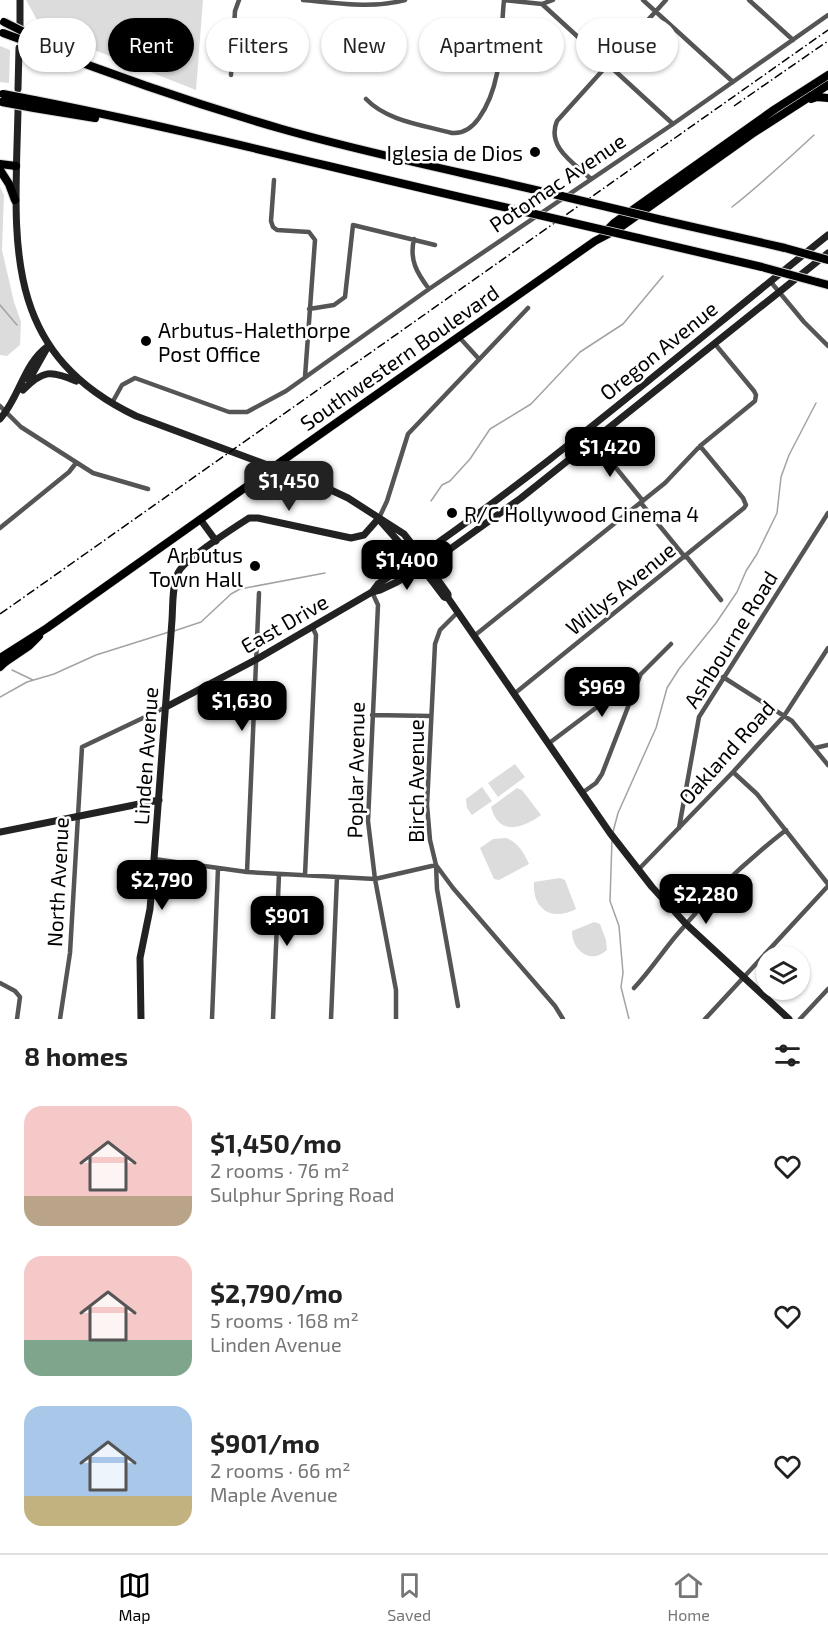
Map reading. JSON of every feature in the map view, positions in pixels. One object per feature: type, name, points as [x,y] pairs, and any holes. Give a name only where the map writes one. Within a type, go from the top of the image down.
[{"type":"highway","points":[[2,27],[148,88],[321,140],[828,260]]},
{"type":"highway","points":[[1,98],[178,131],[762,267],[828,285]]},
{"type":"highway","points":[[0,164],[16,165]]},
{"type":"highway","points":[[0,170],[15,200]]},
{"type":"main road","name":"Southwestern Boulevard","points":[[1,663],[29,646],[47,628],[459,336],[595,241],[618,229],[752,134],[802,103],[827,82]]},
{"type":"main road","name":"Southwestern Boulevard","points":[[595,241],[614,223],[775,109],[827,82]]},
{"type":"main road","points":[[802,103],[817,97],[828,98]]},
{"type":"street","points":[[20,0],[20,18]]},
{"type":"street","points":[[231,75],[235,10],[239,0]]},
{"type":"street","points":[[303,0],[364,5],[405,0]]},
{"type":"street","points":[[366,99],[383,113],[424,125],[459,133],[469,129],[487,106],[494,90],[504,0],[542,4],[553,0]]},
{"type":"street","points":[[643,0],[733,82]]},
{"type":"street","points":[[650,18],[666,0]]},
{"type":"street","points":[[749,0],[793,40]]},
{"type":"street","points":[[542,4],[576,35]]},
{"type":"street","name":"Potomac Avenue","points":[[111,405],[122,385],[135,378],[147,380],[221,410],[238,413],[255,408],[305,377],[828,15]]},
{"type":"street","points":[[18,72],[18,89]]},
{"type":"street","points":[[591,179],[558,148],[553,133],[561,114],[600,72]]},
{"type":"street","points":[[617,72],[673,124]]},
{"type":"street","points":[[18,110],[15,241],[20,281],[30,313],[48,346],[81,383],[111,405],[316,483],[348,498],[379,518],[425,566],[444,597],[448,598],[458,612],[582,793],[638,870],[686,924],[789,1019]]},
{"type":"street","points":[[274,180],[271,221],[273,227],[277,230],[309,232],[314,237],[305,377]]},
{"type":"street","points":[[309,309],[334,305],[345,297],[353,225],[435,244]]},
{"type":"street","name":"Oregon Avenue","points":[[418,558],[468,523],[536,470],[828,235]]},
{"type":"street","points":[[414,239],[412,248],[414,264],[429,289]]},
{"type":"street","name":"East Drive","points":[[372,591],[380,590],[425,566],[544,480],[828,254]]},
{"type":"street","points":[[770,281],[809,328],[828,346]]},
{"type":"street","points":[[379,518],[387,501],[408,434],[528,308]]},
{"type":"street","points":[[459,336],[479,359]]},
{"type":"street","points":[[474,636],[665,483],[700,446],[752,405],[757,398],[754,391],[715,344]]},
{"type":"street","points":[[23,390],[48,346]]},
{"type":"street","points":[[3,416],[38,354],[48,346]]},
{"type":"street","points":[[16,396],[37,376],[49,373],[61,374],[81,383]]},
{"type":"street","points":[[0,406],[3,416],[99,476],[148,489]]},
{"type":"street","points":[[594,441],[721,600]]},
{"type":"street","name":"Willys Avenue","points":[[514,694],[741,512],[746,505],[743,498],[700,446]]},
{"type":"street","points":[[0,528],[69,472],[76,463]]},
{"type":"street","points":[[536,470],[544,480]]},
{"type":"street","name":"Ashbourne Road","points":[[680,828],[699,717],[828,513]]},
{"type":"street","name":"Linden Avenue","points":[[141,1019],[140,958],[150,909],[171,626],[175,580],[179,569],[244,521],[254,517],[351,538],[369,531],[379,518]]},
{"type":"street","points":[[200,519],[216,541]]},
{"type":"street","name":"East Drive","points":[[82,747],[257,659],[372,591],[378,584],[418,558]]},
{"type":"street","name":"Poplar Avenue","points":[[372,591],[378,606],[368,821],[375,879],[396,990],[396,1019]]},
{"type":"street","points":[[247,872],[259,593]]},
{"type":"street","name":"Birch Avenue","points":[[458,612],[444,624],[437,637],[431,716],[428,825],[436,865],[453,888],[555,1006],[563,1019]]},
{"type":"street","points":[[305,875],[316,635],[312,626]]},
{"type":"street","points":[[548,744],[641,674],[671,644]]},
{"type":"street","name":"Oakland Road","points":[[638,870],[784,716],[828,648]]},
{"type":"street","points":[[582,793],[596,783],[602,774],[641,674]]},
{"type":"street","points":[[723,677],[798,727],[828,765]]},
{"type":"street","points":[[372,715],[431,716]]},
{"type":"street","points":[[815,748],[828,745]]},
{"type":"street","name":"North Avenue","points":[[60,1019],[69,962],[82,747]]},
{"type":"street","points":[[705,1019],[828,885],[758,794],[733,772]]},
{"type":"street","points":[[0,832],[159,800]]},
{"type":"street","points":[[634,988],[686,924],[738,868],[786,830]]},
{"type":"street","points":[[154,859],[247,872],[375,879],[436,865],[437,889],[458,1006]]},
{"type":"street","points":[[212,1019],[218,868]]},
{"type":"street","points":[[273,1019],[279,874]]},
{"type":"street","points":[[332,1019],[337,877]]},
{"type":"street","points":[[0,983],[15,991],[20,997],[17,1019]]},
{"type":"street","points":[[800,1019],[828,989]]},
{"type":"shaded area","points":[[26,0],[203,0],[196,90],[150,72],[194,72],[194,18],[108,18],[108,55],[96,51],[96,18],[36,18]]},
{"type":"shaded area","points":[[0,46],[10,50],[9,83],[0,82]]},
{"type":"shaded area","points":[[0,187],[4,195],[2,250],[21,322],[20,345],[7,356],[0,355]]},
{"type":"shaded area","points":[[515,764],[525,777],[498,797],[488,783]]},
{"type":"shaded area","points":[[482,787],[492,801],[472,815],[467,808],[466,799]]},
{"type":"shaded area","points":[[517,788],[522,790],[541,815],[519,826],[506,826],[500,823],[491,807]]},
{"type":"shaded area","points":[[506,838],[517,845],[529,864],[499,880],[494,879],[480,848],[493,839]]},
{"type":"shaded area","points":[[560,878],[565,880],[576,909],[559,914],[540,906],[534,891],[534,882]]},
{"type":"shaded area","points":[[594,922],[600,924],[607,950],[595,956],[589,956],[575,945],[572,931]]},
{"type":"waterway","points":[[732,207],[814,135]]},
{"type":"waterway","points":[[431,501],[442,485],[450,481],[470,459],[490,429],[531,404],[580,352],[623,324],[663,276]]},
{"type":"waterway","points":[[0,305],[17,325]]},
{"type":"waterway","points":[[613,832],[618,813],[656,728],[667,688],[737,592],[746,571],[757,554],[777,513],[781,477],[789,455],[816,403]]},
{"type":"waterway","points":[[174,631],[201,622],[231,594],[240,589],[325,573]]},
{"type":"waterway","points":[[0,697],[27,682],[54,674],[96,655],[169,632]]},
{"type":"waterway","points":[[12,670],[33,680]]},
{"type":"waterway","points":[[612,840],[610,901],[619,926],[623,973],[621,987],[629,1019]]},
{"type":"railway","points":[[0,614],[828,30]]},
{"type":"railway","points":[[734,106],[828,41]]},
{"type":"place","name":"Iglesia de Dios","points":[[535,152]]},
{"type":"place","name":"Arbutus-Halethorpe Post Office","points":[[146,341]]},
{"type":"place","name":"R/C Hollywood Cinema 4","points":[[452,513]]},
{"type":"place","name":"Arbutus Town Hall","points":[[255,566]]}]
